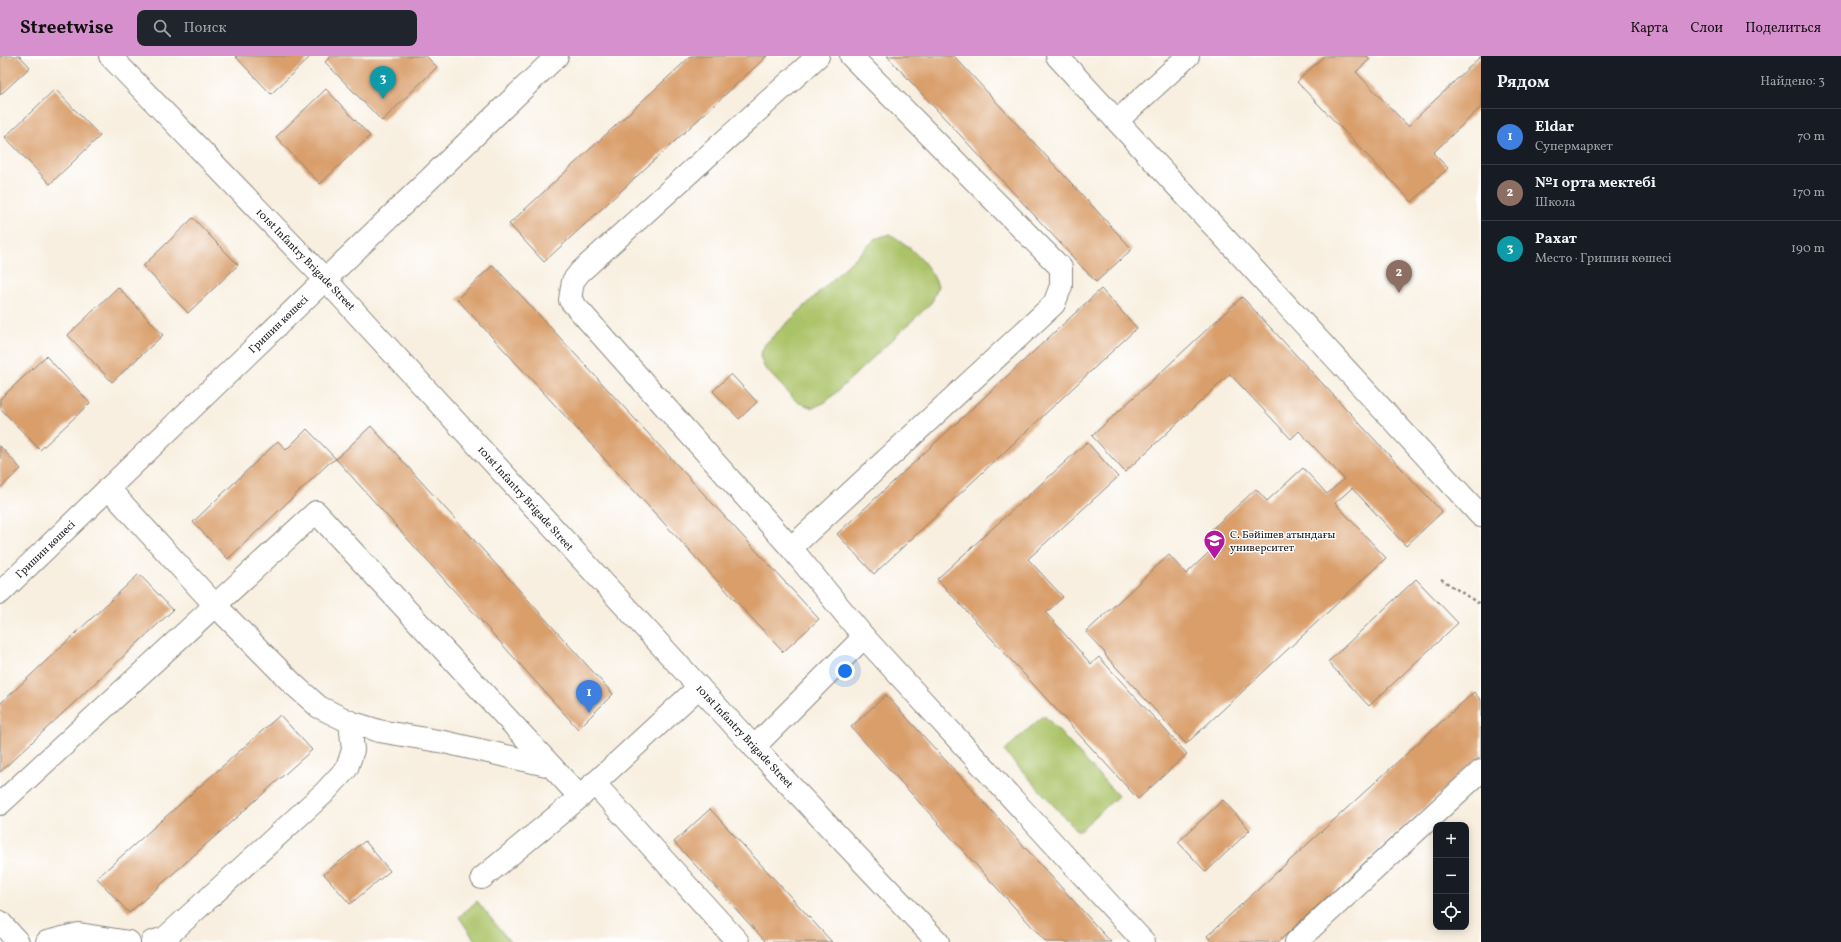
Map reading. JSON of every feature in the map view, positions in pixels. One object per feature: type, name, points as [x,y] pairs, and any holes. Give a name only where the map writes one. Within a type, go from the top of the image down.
[{"type":"street","name":"101st Infantry Brigade Street","points":[[110,56],[325,279],[754,747],[938,942]]},
{"type":"street","name":"Гришин көшесі","points":[[0,593],[557,56]]},
{"type":"street","points":[[818,56],[580,272],[573,281],[570,300],[791,548],[864,637],[1144,942]]},
{"type":"street","points":[[791,548],[1054,304],[1061,286],[1061,268],[851,56]]},
{"type":"street","points":[[1057,56],[1481,516]]},
{"type":"street","points":[[1117,121],[1188,56]]},
{"type":"street","points":[[108,488],[214,604],[319,707],[350,722],[379,731],[444,742],[551,766]]},
{"type":"street","points":[[0,804],[214,604],[316,512],[551,766],[587,790],[738,942]]},
{"type":"street","points":[[754,747],[864,637]]},
{"type":"street","points":[[482,878],[587,790],[699,687]]},
{"type":"street","points":[[152,942],[166,938],[324,793],[347,768],[353,750],[350,722]]},
{"type":"street","points":[[1296,942],[1481,771]]},
{"type":"street","points":[[0,922],[18,942]]},
{"type":"street","points":[[47,942],[79,934],[129,942]]},
{"type":"path","points":[[1441,579],[1481,604]]},
{"type":"green space","points":[[889,234],[897,238],[911,249],[930,270],[938,286],[932,302],[827,401],[813,408],[797,402],[764,367],[760,356],[765,344],[875,239]]},
{"type":"green space","points":[[1044,715],[1118,796],[1078,832],[1004,751]]},
{"type":"green space","points":[[477,901],[510,942],[476,942],[459,917]]},
{"type":"building","points":[[0,56],[20,56],[30,67],[0,95]]},
{"type":"building","points":[[235,56],[311,56],[271,94]]},
{"type":"building","points":[[331,56],[426,56],[437,67],[382,121],[325,62]]},
{"type":"building","points":[[691,56],[767,56],[544,262],[509,224]]},
{"type":"building","points":[[887,56],[954,56],[1132,249],[1096,282]]},
{"type":"building","points":[[1324,56],[1367,56],[1370,59],[1356,72],[1408,126],[1481,56],[1481,107],[1433,153],[1448,168],[1412,202],[1297,82]]},
{"type":"building","points":[[55,89],[100,136],[50,184],[5,137]]},
{"type":"building","points":[[326,89],[370,136],[320,184],[276,137]]},
{"type":"building","points":[[193,218],[238,265],[188,313],[143,266]]},
{"type":"building","points":[[493,265],[819,619],[783,652],[457,299]]},
{"type":"building","points":[[118,287],[163,335],[112,382],[68,335]]},
{"type":"building","points":[[1101,289],[1137,328],[874,574],[837,534]]},
{"type":"building","points":[[1242,297],[1442,512],[1406,546],[1352,488],[1335,503],[1386,558],[1186,744],[1086,632],[1169,555],[1186,574],[1222,540],[1212,529],[1256,489],[1267,501],[1303,468],[1327,494],[1344,479],[1299,431],[1291,439],[1230,374],[1125,472],[1092,436]]},
{"type":"building","points":[[46,356],[90,403],[40,450],[0,408],[0,399]]},
{"type":"building","points":[[731,374],[757,402],[739,419],[713,391]]},
{"type":"building","points":[[371,426],[613,694],[578,729],[336,459]]},
{"type":"building","points":[[307,429],[336,459],[329,463],[228,559],[193,522],[278,441],[286,450]]},
{"type":"building","points":[[1087,442],[1118,477],[1028,559],[1063,597],[1046,613],[1091,664],[1099,657],[1187,754],[1138,799],[937,579]]},
{"type":"building","points":[[0,446],[21,469],[0,488]]},
{"type":"building","points":[[139,574],[173,610],[0,772],[0,704]]},
{"type":"building","points":[[1416,579],[1458,623],[1369,706],[1328,662]]},
{"type":"building","points":[[1474,692],[1481,700],[1481,756],[1278,942],[1212,942],[1207,936]]},
{"type":"building","points":[[886,695],[1111,942],[1046,942],[851,727]]},
{"type":"building","points":[[280,715],[312,750],[129,913],[97,878]]},
{"type":"building","points":[[1223,800],[1250,830],[1206,872],[1178,842]]},
{"type":"building","points":[[710,809],[832,942],[766,942],[674,842]]},
{"type":"building","points":[[365,841],[390,871],[350,904],[324,874]]},
{"type":"place","name":"Рахат","points":[[383,99]]},
{"type":"place","name":"№1 орта мектебі","points":[[1399,293]]},
{"type":"place","name":"С. Бәйішев атындағы университет","points":[[1214,560]]},
{"type":"place","name":"Eldar","points":[[589,713]]}]
